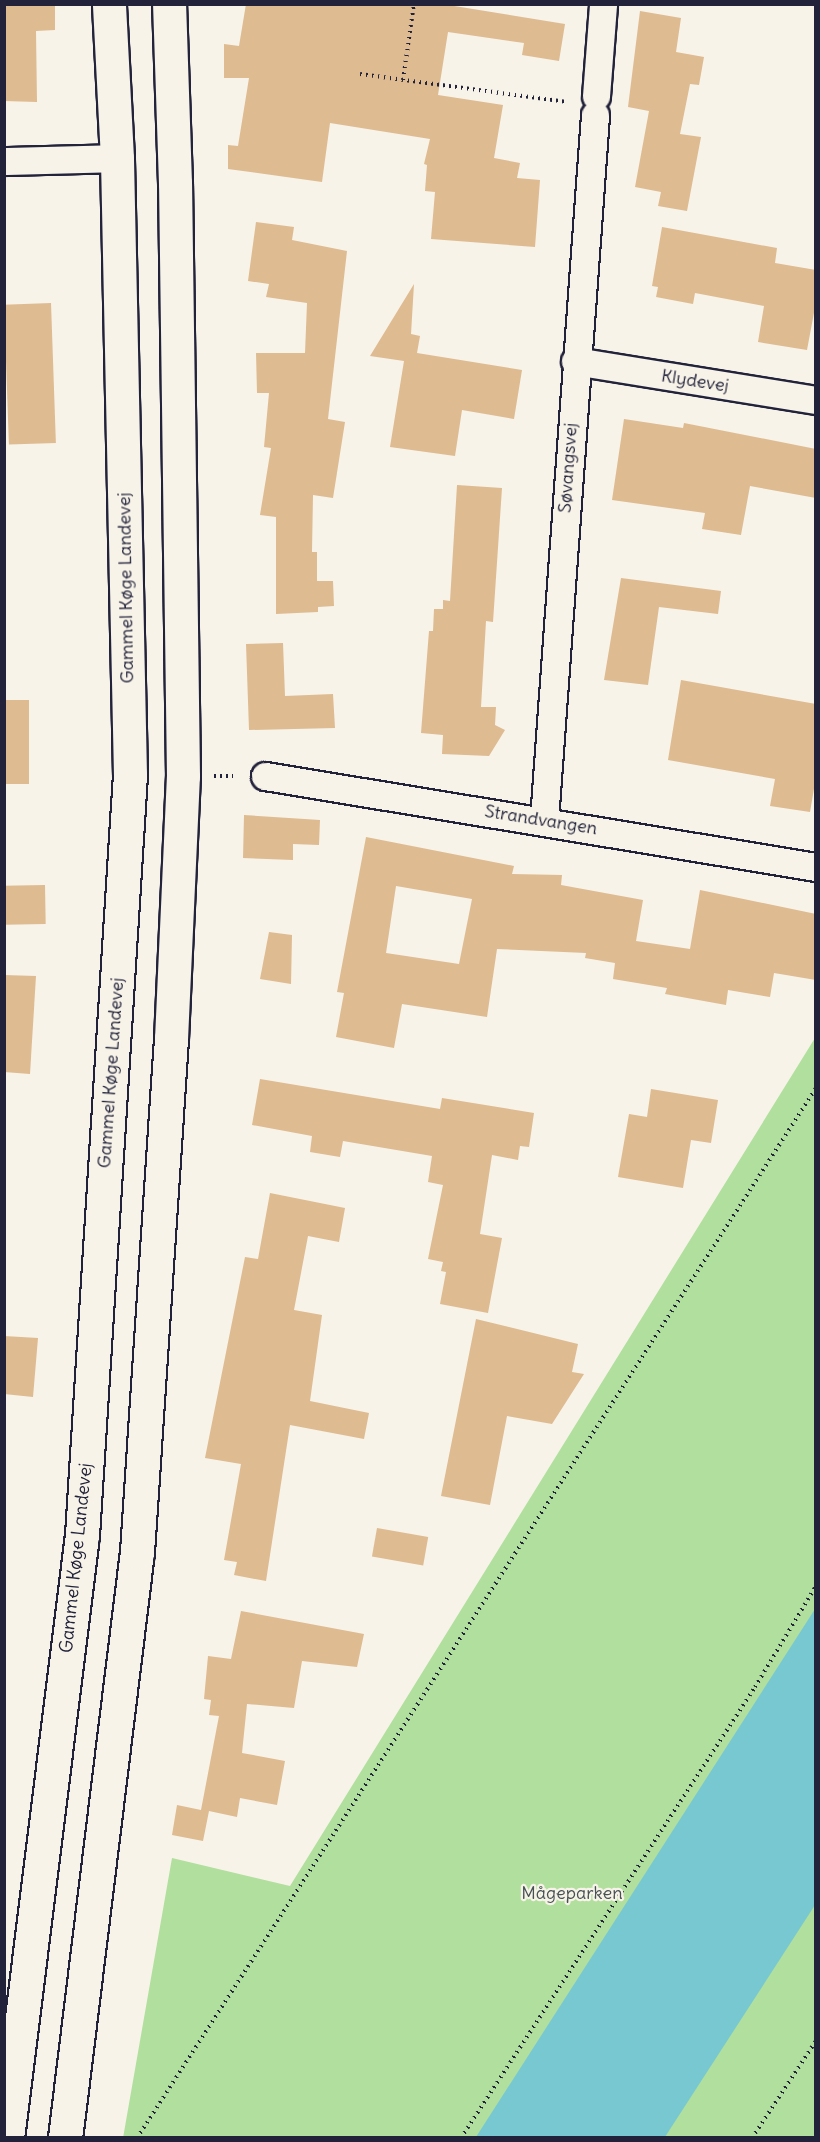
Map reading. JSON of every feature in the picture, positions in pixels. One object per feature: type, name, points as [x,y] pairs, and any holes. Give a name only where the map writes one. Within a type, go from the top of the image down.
[{"type":"main road","name":"Gammel Køge Landevej","points":[[7,2138],[82,1535],[130,775],[117,159],[109,4]]},
{"type":"main road","points":[[65,2138],[137,1552],[171,1039],[183,776],[176,183],[169,4]]},
{"type":"street","name":"Søvangsvej","points":[[544,820],[575,361],[588,105],[603,4]]},
{"type":"street","points":[[4,161],[117,159]]},
{"type":"street","name":"Klydevej","points":[[575,361],[816,400]]},
{"type":"street","name":"Strandvangen","points":[[265,776],[544,820],[816,867]]},
{"type":"path","points":[[402,80],[414,4]]},
{"type":"path","points":[[360,74],[588,105]]},
{"type":"path","points":[[183,776],[265,776]]},
{"type":"path","points":[[137,2138],[816,1088]]},
{"type":"path","points":[[461,2138],[754,1687],[816,1586]]},
{"type":"path","points":[[752,2138],[816,2041]]},
{"type":"green space","name":"Mågeparken","points":[[815,1038],[815,2137],[123,2138],[172,1858],[290,1886]]},
{"type":"water","points":[[815,1609],[815,1905],[665,2137],[476,2137]]},
{"type":"building","points":[[4,4],[55,4],[55,30],[36,31],[37,102],[4,101]]},
{"type":"building","points":[[246,4],[442,4],[565,24],[559,61],[522,55],[524,43],[448,32],[438,95],[503,105],[494,158],[520,163],[517,178],[540,180],[535,247],[431,239],[435,192],[425,191],[427,165],[424,164],[430,139],[330,123],[322,182],[228,169],[228,145],[238,146],[249,78],[224,78],[224,44],[239,46]]},
{"type":"building","points":[[640,11],[681,18],[676,52],[704,57],[699,85],[690,84],[680,134],[701,137],[687,211],[658,206],[661,192],[635,187],[649,111],[628,107]]},
{"type":"building","points":[[256,222],[294,227],[292,240],[347,251],[328,419],[345,422],[333,498],[313,495],[312,552],[317,552],[317,581],[333,581],[334,606],[318,607],[318,612],[276,614],[276,517],[260,515],[271,448],[264,447],[269,393],[257,393],[256,353],[305,353],[307,303],[266,297],[269,284],[248,281]]},
{"type":"building","points":[[662,227],[777,248],[775,263],[816,270],[816,302],[807,350],[758,342],[764,306],[695,293],[693,304],[656,297],[658,287],[652,286]]},
{"type":"building","points":[[414,284],[411,334],[420,336],[417,353],[522,370],[514,419],[462,410],[455,456],[390,447],[404,361],[370,356]]},
{"type":"building","points":[[51,303],[56,443],[9,445],[4,305]]},
{"type":"building","points":[[624,419],[683,428],[684,423],[816,449],[816,498],[750,486],[741,535],[702,529],[705,513],[612,500]]},
{"type":"building","points":[[457,485],[502,488],[493,622],[486,621],[481,707],[496,707],[495,725],[505,730],[489,756],[442,754],[443,735],[421,733],[429,631],[433,631],[434,609],[443,609],[443,600],[450,601]]},
{"type":"building","points":[[621,578],[721,591],[718,614],[659,607],[648,685],[604,680]]},
{"type":"building","points":[[283,643],[285,696],[333,694],[335,728],[249,730],[246,644]]},
{"type":"building","points":[[681,680],[816,704],[816,777],[810,812],[770,806],[775,779],[668,760]]},
{"type":"building","points":[[4,700],[29,700],[29,784],[4,784]]},
{"type":"building","points":[[244,815],[320,820],[319,845],[293,844],[293,860],[243,858]]},
{"type":"building","points":[[366,837],[514,866],[512,874],[562,875],[561,885],[643,900],[636,941],[690,949],[700,890],[816,914],[816,980],[774,973],[770,997],[728,990],[726,1005],[665,994],[667,988],[613,979],[615,963],[585,958],[586,953],[497,949],[487,1017],[402,1004],[394,1048],[336,1037],[344,993],[337,992]],"holes":[[[396,886],[472,899],[459,964],[386,953]]]},
{"type":"building","points":[[45,885],[46,924],[5,925],[4,886]]},
{"type":"building","points":[[269,932],[292,935],[291,984],[260,979]]},
{"type":"building","points":[[4,975],[36,976],[30,1074],[4,1072]]},
{"type":"building","points":[[260,1079],[440,1109],[442,1098],[534,1113],[529,1147],[520,1146],[518,1160],[492,1155],[480,1234],[502,1238],[488,1313],[440,1304],[446,1272],[441,1271],[443,1262],[428,1259],[443,1185],[428,1182],[432,1156],[343,1141],[340,1157],[310,1152],[312,1136],[252,1125]]},
{"type":"building","points":[[651,1089],[718,1100],[711,1143],[691,1140],[683,1188],[618,1177],[629,1114],[647,1117]]},
{"type":"building","points":[[270,1193],[345,1208],[339,1242],[308,1236],[294,1310],[322,1315],[310,1401],[369,1413],[364,1439],[290,1425],[266,1581],[234,1575],[237,1562],[224,1560],[241,1464],[205,1458],[245,1257],[258,1259]]},
{"type":"building","points":[[476,1319],[578,1344],[572,1372],[584,1374],[552,1424],[507,1416],[490,1505],[441,1496]]},
{"type":"building","points":[[4,1336],[38,1338],[33,1397],[4,1394]]},
{"type":"building","points":[[377,1528],[428,1537],[423,1566],[372,1557]]},
{"type":"building","points":[[241,1611],[364,1634],[357,1667],[302,1661],[294,1708],[247,1704],[242,1753],[285,1761],[277,1805],[240,1798],[237,1817],[209,1811],[203,1841],[172,1835],[177,1805],[201,1810],[219,1716],[209,1715],[211,1700],[204,1699],[208,1656],[231,1659]]}]
